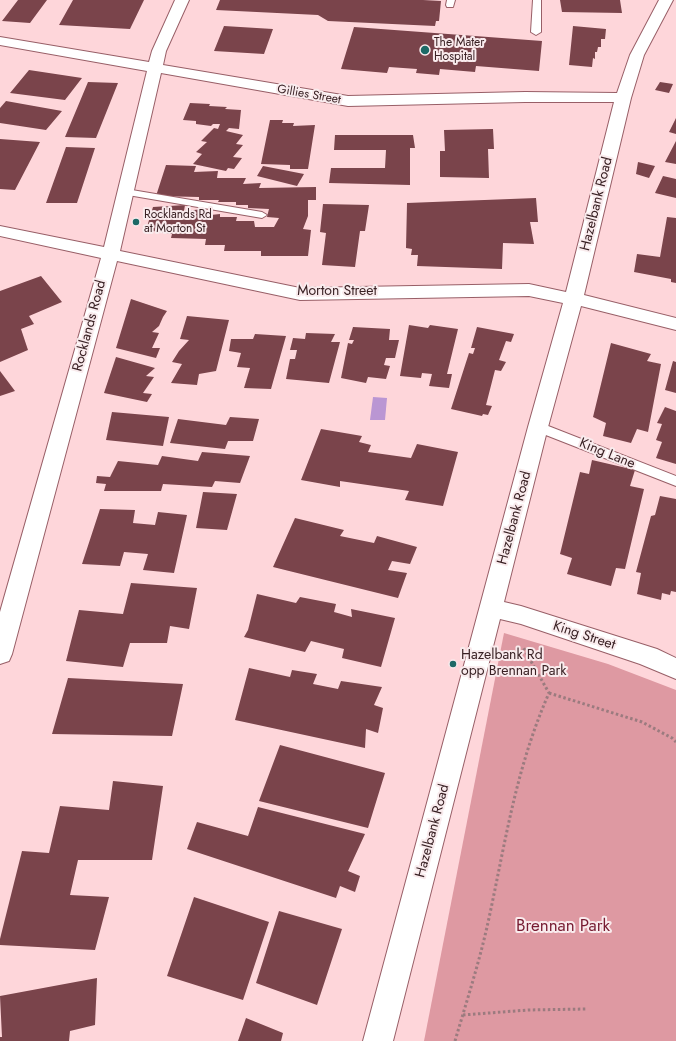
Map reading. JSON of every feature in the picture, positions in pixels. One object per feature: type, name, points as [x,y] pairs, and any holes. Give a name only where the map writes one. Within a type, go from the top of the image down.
[{"type":"street","name":"Rocklands Road","points":[[0,654],[110,255],[159,51],[182,0]]},
{"type":"street","name":"Hazelbank Road","points":[[378,1041],[538,427],[574,299],[623,98],[637,55],[666,0]]},
{"type":"street","name":"Gillies Street","points":[[0,41],[348,101],[525,97],[623,98]]},
{"type":"street","name":"Morton Street","points":[[0,231],[300,294],[529,290],[574,299],[676,324]]},
{"type":"street","name":"King Street","points":[[491,608],[521,615],[648,656],[676,669]]},
{"type":"lane","points":[[536,32],[537,0]]},
{"type":"lane","points":[[126,192],[262,215]]},
{"type":"lane","name":"King Lane","points":[[538,427],[676,481]]},
{"type":"path","points":[[523,647],[549,693],[642,722],[672,738],[676,742]]},
{"type":"path","points":[[455,1041],[489,920],[516,785],[536,720],[549,693]]},
{"type":"path","points":[[463,1015],[528,1010],[586,1010]]},
{"type":"green space","name":"Brennan Park","points":[[504,633],[608,664],[676,690],[676,1041],[424,1041]]},
{"type":"shaded area","points":[[373,397],[387,398],[385,420],[370,420]]},
{"type":"building","points":[[18,0],[47,0],[30,23],[2,21]]},
{"type":"building","points":[[73,0],[144,0],[130,29],[59,25]]},
{"type":"building","points":[[220,0],[441,1],[439,21],[436,21],[435,26],[328,21],[318,15],[216,10]]},
{"type":"building","points":[[560,0],[620,0],[622,13],[562,12]]},
{"type":"building","points":[[224,26],[273,29],[264,54],[214,51]]},
{"type":"building","points":[[573,26],[606,29],[605,39],[601,39],[601,47],[598,47],[597,52],[595,52],[595,59],[593,58],[592,67],[569,65]]},
{"type":"building","points":[[354,27],[542,41],[539,71],[476,66],[475,72],[440,69],[439,75],[416,73],[417,69],[389,67],[387,73],[341,69]]},
{"type":"building","points":[[29,70],[82,78],[65,100],[10,93]]},
{"type":"building","points":[[88,82],[118,83],[96,138],[65,137]]},
{"type":"building","points":[[660,82],[673,84],[669,93],[655,90]]},
{"type":"building","points":[[6,101],[62,111],[46,130],[0,123],[0,108]]},
{"type":"building","points":[[190,103],[210,104],[209,106],[227,107],[225,109],[241,110],[239,129],[229,128],[226,131],[243,135],[236,144],[243,145],[233,157],[242,158],[234,169],[228,168],[226,171],[193,164],[202,154],[196,152],[207,142],[201,141],[214,128],[218,129],[220,124],[213,124],[211,126],[196,124],[196,121],[183,120]]},
{"type":"building","points":[[676,118],[676,134],[669,132]]},
{"type":"building","points":[[270,120],[283,120],[282,123],[294,123],[293,126],[315,125],[308,169],[290,169],[290,165],[261,164]]},
{"type":"building","points":[[493,129],[494,149],[488,149],[489,178],[440,177],[440,151],[445,151],[444,130]]},
{"type":"building","points":[[335,135],[413,135],[415,148],[410,148],[410,185],[329,183],[331,168],[385,168],[386,150],[334,150]]},
{"type":"building","points":[[0,139],[40,142],[15,190],[0,189]]},
{"type":"building","points":[[676,141],[676,164],[665,162]]},
{"type":"building","points":[[66,147],[95,148],[77,203],[46,203]]},
{"type":"building","points":[[638,162],[655,166],[649,178],[636,174]]},
{"type":"building","points":[[166,165],[196,166],[194,172],[218,171],[217,178],[246,178],[243,184],[261,183],[259,188],[316,187],[316,200],[308,200],[308,216],[303,229],[311,230],[308,256],[261,256],[261,251],[224,251],[225,245],[205,245],[206,239],[171,238],[172,234],[146,230],[153,207],[185,205],[184,211],[204,209],[201,216],[220,214],[220,217],[237,217],[236,221],[254,221],[255,227],[274,227],[279,218],[267,217],[269,209],[248,208],[248,205],[236,205],[236,202],[199,200],[199,197],[156,196]]},
{"type":"building","points":[[263,166],[304,174],[297,186],[257,176]]},
{"type":"building","points":[[663,176],[676,179],[676,198],[655,193]]},
{"type":"building","points":[[536,198],[538,222],[530,222],[534,244],[503,243],[502,269],[417,266],[418,255],[411,255],[412,249],[406,248],[407,203]]},
{"type":"building","points":[[323,204],[369,205],[365,231],[360,231],[355,267],[322,265],[326,233],[320,232]]},
{"type":"building","points":[[667,217],[676,218],[676,283],[671,282],[671,279],[634,272],[637,254],[660,257]]},
{"type":"building","points":[[41,276],[62,302],[29,316],[34,324],[21,329],[28,350],[0,362],[0,291]]},
{"type":"building","points":[[131,299],[167,311],[159,326],[152,332],[159,333],[152,348],[160,348],[156,358],[116,348]]},
{"type":"building","points":[[187,316],[229,320],[216,371],[199,374],[197,385],[171,383],[182,364],[172,362],[189,340],[180,339]]},
{"type":"building","points":[[409,325],[428,328],[430,325],[458,329],[447,374],[452,374],[449,388],[429,386],[432,374],[422,373],[421,378],[400,376]]},
{"type":"building","points":[[353,327],[390,329],[389,340],[399,340],[395,358],[386,358],[384,365],[390,366],[386,379],[368,377],[366,383],[341,378],[348,343],[352,344],[354,340],[349,340]]},
{"type":"building","points":[[477,327],[514,334],[511,342],[506,341],[499,360],[506,362],[501,371],[495,370],[486,405],[492,406],[488,415],[483,414],[482,416],[451,409],[469,353],[473,354],[475,348],[471,348]]},
{"type":"building","points":[[306,333],[335,334],[331,342],[340,342],[329,383],[286,379],[290,359],[295,359],[297,350],[290,350],[293,338],[305,339]]},
{"type":"building","points":[[255,334],[286,336],[271,389],[244,388],[250,368],[237,367],[241,353],[229,351],[231,339],[253,339]]},
{"type":"building","points":[[611,343],[651,354],[647,361],[661,364],[648,432],[637,429],[631,443],[603,436],[606,423],[593,417]]},
{"type":"building","points":[[116,357],[155,368],[146,376],[154,377],[143,393],[152,394],[147,402],[104,393]]},
{"type":"building","points":[[673,361],[676,362],[676,393],[665,390]]},
{"type":"building","points":[[0,371],[15,391],[0,396]]},
{"type":"building","points":[[665,407],[676,411],[676,464],[656,458],[662,442],[656,440],[662,424],[657,423]]},
{"type":"building","points":[[112,412],[169,417],[163,446],[106,440]]},
{"type":"building","points":[[230,417],[259,419],[253,441],[228,441],[225,449],[170,443],[178,419],[226,425]]},
{"type":"building","points":[[321,429],[362,436],[359,442],[371,445],[368,452],[411,458],[417,444],[458,452],[443,506],[405,500],[409,491],[340,481],[340,487],[301,480]]},
{"type":"building","points":[[202,452],[250,456],[240,483],[215,481],[212,487],[163,484],[161,491],[104,491],[106,484],[96,483],[97,476],[110,477],[118,461],[158,465],[162,456],[198,461]]},
{"type":"building","points":[[592,460],[635,470],[630,486],[644,489],[625,569],[616,568],[611,586],[567,574],[572,558],[560,554],[580,472],[589,474]]},
{"type":"building","points":[[203,492],[237,494],[227,530],[196,528]]},
{"type":"building","points":[[660,496],[676,499],[676,592],[671,591],[670,595],[662,593],[661,600],[637,594],[641,573],[636,572],[651,516],[655,515]]},
{"type":"building","points":[[100,509],[135,510],[133,523],[155,525],[158,512],[187,515],[174,573],[143,570],[148,554],[124,552],[120,566],[82,564]]},
{"type":"building","points":[[295,518],[344,530],[340,536],[374,543],[377,536],[417,547],[410,564],[392,561],[388,570],[407,573],[398,598],[273,567]]},
{"type":"building","points":[[131,583],[197,588],[189,629],[170,626],[167,643],[130,643],[123,667],[66,661],[79,610],[123,614]]},
{"type":"building","points":[[257,594],[296,603],[300,597],[336,604],[334,612],[352,617],[351,609],[395,618],[381,667],[342,658],[344,649],[311,641],[305,652],[244,637],[248,630]]},
{"type":"building","points":[[249,668],[290,677],[292,670],[317,674],[313,684],[338,689],[341,681],[382,687],[374,705],[383,708],[378,733],[366,729],[365,748],[235,720]]},
{"type":"building","points":[[68,678],[183,684],[172,736],[52,734]]},
{"type":"building","points":[[280,745],[385,773],[368,828],[259,801]]},
{"type":"building","points":[[113,781],[163,786],[152,860],[78,860],[70,895],[109,897],[95,950],[0,945],[0,939],[22,851],[49,853],[60,806],[109,810]]},
{"type":"building","points":[[258,807],[365,834],[348,871],[360,876],[355,892],[340,886],[336,898],[187,849],[197,822],[248,836]]},
{"type":"building","points":[[194,897],[269,922],[243,1000],[167,976]]},
{"type":"building","points":[[279,911],[342,929],[317,1005],[256,983]]},
{"type":"building","points":[[97,978],[95,1025],[70,1031],[69,1041],[0,1041],[0,1037],[2,1037],[0,996]]},
{"type":"building","points":[[246,1018],[283,1033],[281,1041],[238,1041]]},
{"type":"place","name":"The Mater Hospital","points":[[425,50]]},
{"type":"place","name":"Rocklands Rd at Morton St","points":[[136,222]]},
{"type":"place","name":"Hazelbank Rd opp Brennan Park","points":[[453,664]]}]
